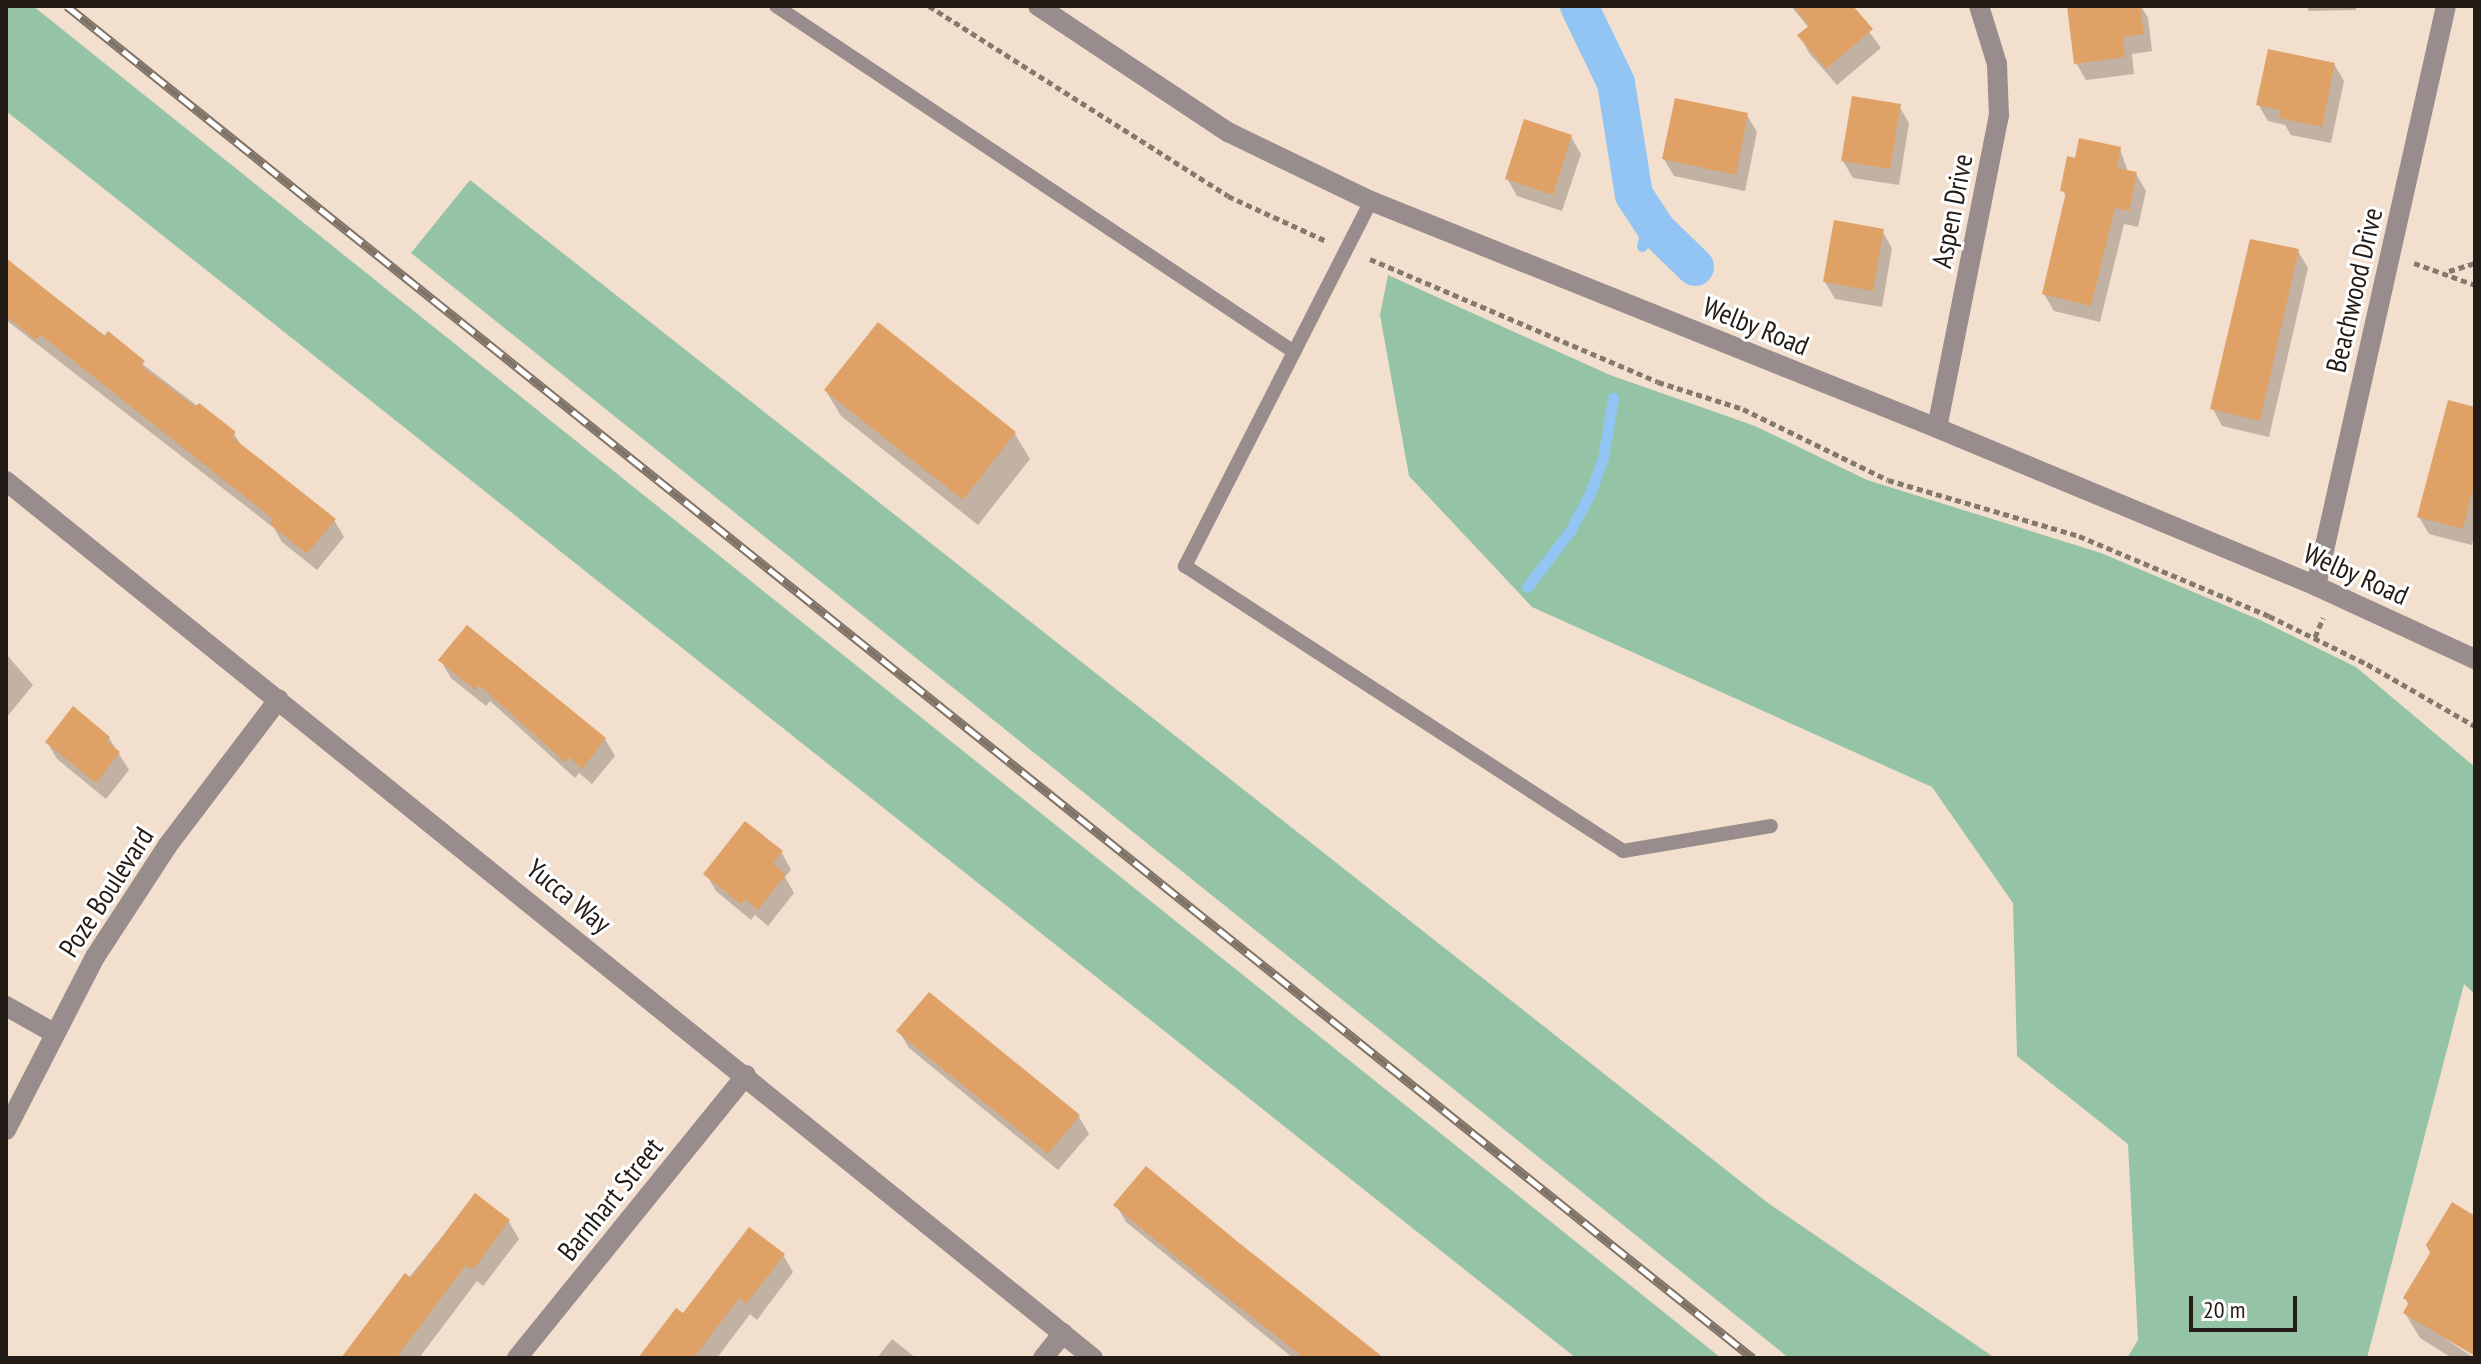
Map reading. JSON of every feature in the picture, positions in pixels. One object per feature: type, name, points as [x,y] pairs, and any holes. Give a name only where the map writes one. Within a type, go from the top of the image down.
[{"type":"street","name":"Welby Road","points":[[1038,6],[1228,132],[1371,201],[1937,428],[2316,586],[2475,659]]},
{"type":"street","name":"Aspen Drive","points":[[1937,428],[1999,116],[1997,64],[1979,6]]},
{"type":"street","name":"Beachwood Drive","points":[[2316,586],[2446,6]]},
{"type":"street","name":"Yucca Way","points":[[6,481],[1093,1358]]},
{"type":"street","name":"Poze Boulevard","points":[[6,1130],[54,1033],[168,845],[279,699]]},
{"type":"street","points":[[6,1006],[54,1033]]},
{"type":"street","name":"Barnhart Street","points":[[517,1358],[746,1075]]},
{"type":"street","points":[[1043,1358],[1063,1333]]},
{"type":"lane","points":[[776,6],[1294,352]]},
{"type":"lane","points":[[1371,201],[1185,566],[1623,851],[1771,826]]},
{"type":"path","points":[[929,6],[1228,196],[1658,382],[1743,409],[1888,480],[2079,536],[2315,637],[2475,726]]},
{"type":"path","points":[[2390,258],[2446,271],[2475,285]]},
{"type":"path","points":[[2446,271],[2475,263]]},
{"type":"path","points":[[2315,637],[2324,620]]},
{"type":"green space","points":[[6,6],[33,6],[1721,1358],[1576,1358],[6,111]]},
{"type":"green space","points":[[470,180],[1768,1203],[1995,1358],[1789,1358],[411,253]]},
{"type":"green space","points":[[1388,275],[1610,375],[1755,426],[1867,480],[2101,553],[2260,620],[2356,667],[2475,767],[2475,994],[2464,984],[2367,1358],[2127,1358],[2138,1340],[2128,1144],[2017,1056],[2013,903],[1932,787],[1532,607],[1409,476],[1380,315]]},
{"type":"building","points":[[1793,6],[1853,6],[1873,29],[1826,69],[1797,35],[1809,26]]},
{"type":"building","points":[[2067,6],[2140,6],[2144,34],[2123,37],[2125,57],[2074,64]]},
{"type":"building","points":[[2268,49],[2335,63],[2322,127],[2279,118],[2280,110],[2256,105]]},
{"type":"building","points":[[1852,96],[1901,104],[1890,169],[1841,161]]},
{"type":"building","points":[[1675,98],[1748,113],[1736,175],[1662,159]]},
{"type":"building","points":[[1524,119],[1572,135],[1553,195],[1505,179]]},
{"type":"building","points":[[2079,138],[2121,147],[2117,168],[2137,172],[2129,211],[2115,208],[2091,306],[2042,294],[2066,192],[2060,191],[2067,156],[2075,158]]},
{"type":"building","points":[[1834,220],[1884,229],[1873,291],[1823,282]]},
{"type":"building","points":[[2250,239],[2299,249],[2260,421],[2210,409]]},
{"type":"building","points":[[6,258],[104,336],[108,331],[145,361],[141,366],[195,407],[199,403],[236,432],[232,437],[336,519],[307,554],[270,524],[273,519],[41,335],[36,340],[6,316]]},
{"type":"building","points":[[878,322],[1016,432],[963,500],[824,390]]},
{"type":"building","points":[[2448,400],[2475,407],[2475,481],[2463,529],[2417,517]]},
{"type":"building","points":[[467,625],[606,738],[582,769],[569,757],[565,762],[479,685],[475,690],[438,660]]},
{"type":"building","points":[[73,706],[110,737],[106,741],[120,752],[96,783],[45,742]]},
{"type":"building","points":[[745,821],[783,851],[773,864],[786,874],[758,910],[745,899],[741,904],[703,874]]},
{"type":"building","points":[[929,992],[1080,1115],[1048,1154],[896,1031]]},
{"type":"building","points":[[1146,1166],[1384,1358],[1304,1358],[1180,1260],[1113,1205]]},
{"type":"building","points":[[475,1193],[510,1220],[473,1270],[466,1265],[396,1358],[341,1358],[405,1273],[411,1278]]},
{"type":"building","points":[[2452,1202],[2475,1216],[2475,1356],[2403,1313],[2409,1302],[2403,1298],[2430,1253],[2426,1245]]},
{"type":"building","points":[[749,1227],[785,1254],[746,1304],[739,1298],[694,1358],[638,1358],[676,1308],[683,1313]]},
{"type":"waterway","points":[[1579,6],[1616,83],[1634,195],[1657,230],[1695,267]]},
{"type":"waterway","points":[[1642,246],[1649,218]]},
{"type":"waterway","points":[[1527,587],[1570,531],[1589,496],[1603,458],[1613,398]]},
{"type":"railway","points":[[67,6],[1753,1358]]}]
